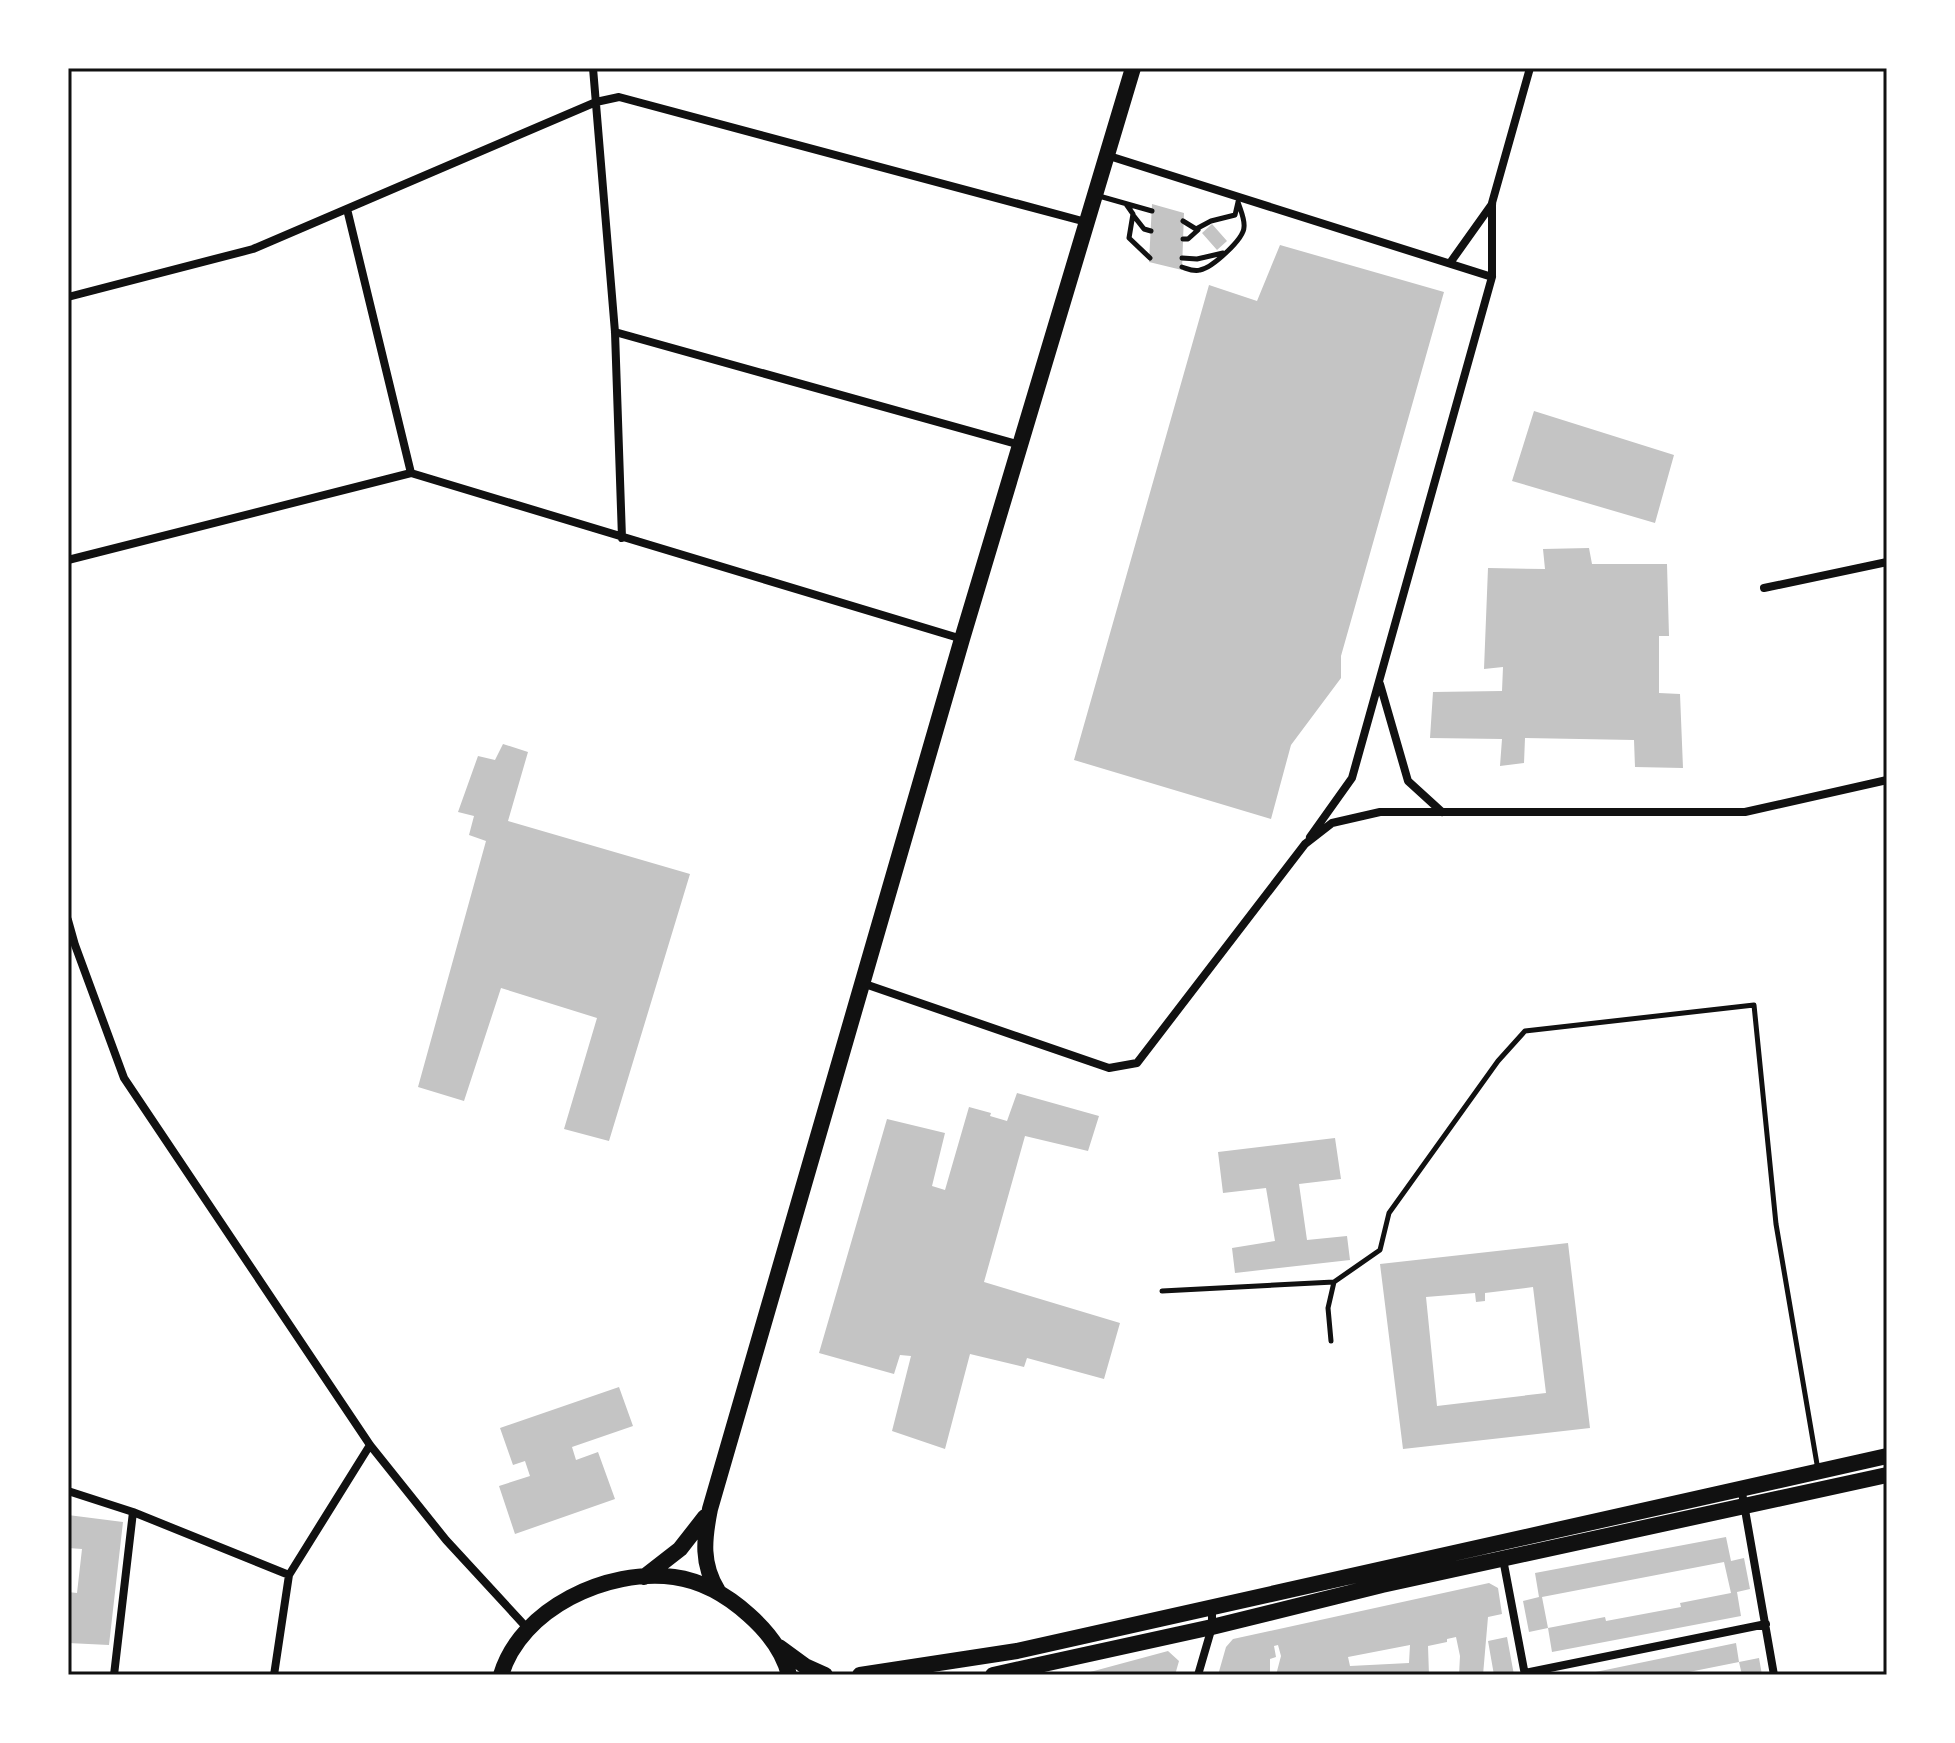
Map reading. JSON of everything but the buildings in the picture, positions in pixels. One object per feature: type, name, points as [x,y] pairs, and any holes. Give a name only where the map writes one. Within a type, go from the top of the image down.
[{"type":"main road","points":[[718,1591],[705,1563],[704,1539],[710,1509],[962,639],[1133,68]]},
{"type":"main road","points":[[860,1675],[1017,1651],[1887,1456]]},
{"type":"main road","points":[[993,1675],[1212,1627],[1382,1585],[1887,1475]]},
{"type":"main road","points":[[644,1577],[680,1549],[710,1509]]},
{"type":"main road","points":[[501,1675],[528,1629],[563,1602],[602,1584],[644,1577],[673,1577],[718,1591],[759,1624],[773,1641],[805,1666],[825,1675]]},
{"type":"main road","points":[[773,1641],[789,1675]]},
{"type":"street","points":[[593,68],[615,332],[622,538]]},
{"type":"street","points":[[862,983],[1109,1068],[1137,1063],[1305,844],[1352,778],[1492,277],[1492,203],[1530,68]]},
{"type":"street","points":[[68,297],[253,249],[596,102],[619,97],[1086,222]]},
{"type":"street","points":[[1106,155],[1237,199],[1492,277]]},
{"type":"street","points":[[1450,263],[1492,203]]},
{"type":"street","points":[[347,209],[411,473]]},
{"type":"street","points":[[615,332],[1020,445]]},
{"type":"street","points":[[68,560],[411,473],[962,639]]},
{"type":"street","points":[[1764,588],[1887,562]]},
{"type":"street","points":[[1379,681],[1408,781],[1442,812]]},
{"type":"street","points":[[1305,844],[1332,823],[1380,812],[1745,812],[1887,780]]},
{"type":"street","points":[[68,920],[124,1078],[370,1445],[446,1540],[528,1629]]},
{"type":"street","points":[[274,1675],[289,1575],[370,1445]]},
{"type":"street","points":[[1741,1487],[1774,1675]]},
{"type":"street","points":[[68,1491],[133,1512],[289,1575]]},
{"type":"street","points":[[114,1675],[133,1512]]},
{"type":"street","points":[[1503,1559],[1525,1674],[1766,1624]]},
{"type":"street","points":[[1198,1675],[1212,1627],[1212,1605]]},
{"type":"lane","points":[[1095,194],[1152,211]]},
{"type":"lane","points":[[1183,239],[1188,239],[1211,221],[1235,215],[1237,199]]},
{"type":"lane","points":[[1182,267],[1190,271],[1213,264],[1242,236],[1245,226],[1237,199]]},
{"type":"lane","points":[[1126,204],[1144,229],[1151,231]]},
{"type":"lane","points":[[1133,214],[1129,238],[1150,254]]},
{"type":"lane","points":[[1183,221],[1196,229],[1201,228]]},
{"type":"lane","points":[[1182,258],[1197,259],[1224,253]]},
{"type":"lane","points":[[1162,1291],[1334,1282],[1380,1250],[1389,1213],[1498,1061],[1525,1031],[1754,1005],[1776,1224],[1818,1471]]},
{"type":"lane","points":[[1331,1341],[1328,1308],[1334,1282]]}]
